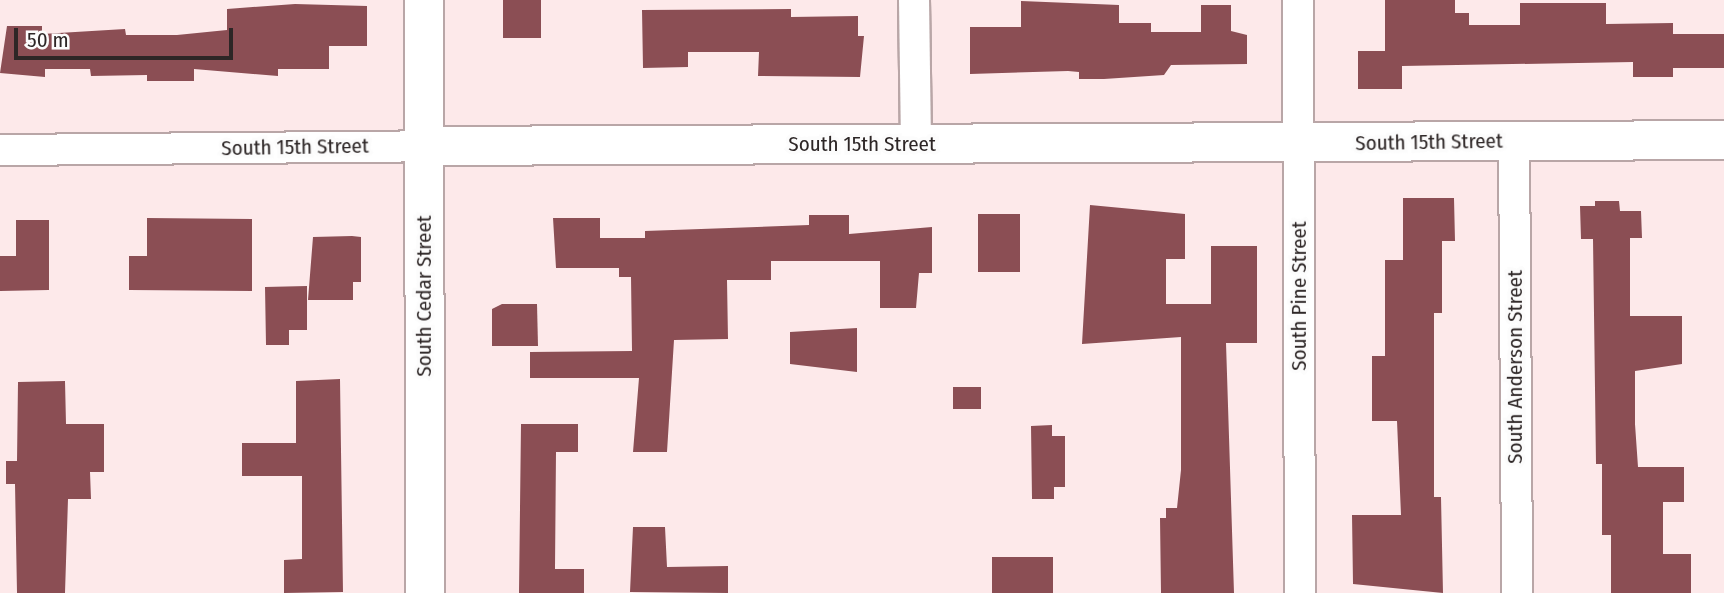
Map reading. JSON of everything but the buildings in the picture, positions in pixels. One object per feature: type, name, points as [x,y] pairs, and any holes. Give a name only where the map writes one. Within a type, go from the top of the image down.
[{"type":"street","name":"South Cedar Street","points":[[425,0],[425,593]]},
{"type":"street","points":[[914,0],[916,143]]},
{"type":"street","name":"South Pine Street","points":[[1298,0],[1300,593]]},
{"type":"street","name":"South 15th Street","points":[[0,150],[1724,140]]},
{"type":"street","name":"South Anderson Street","points":[[1514,141],[1517,593]]}]
